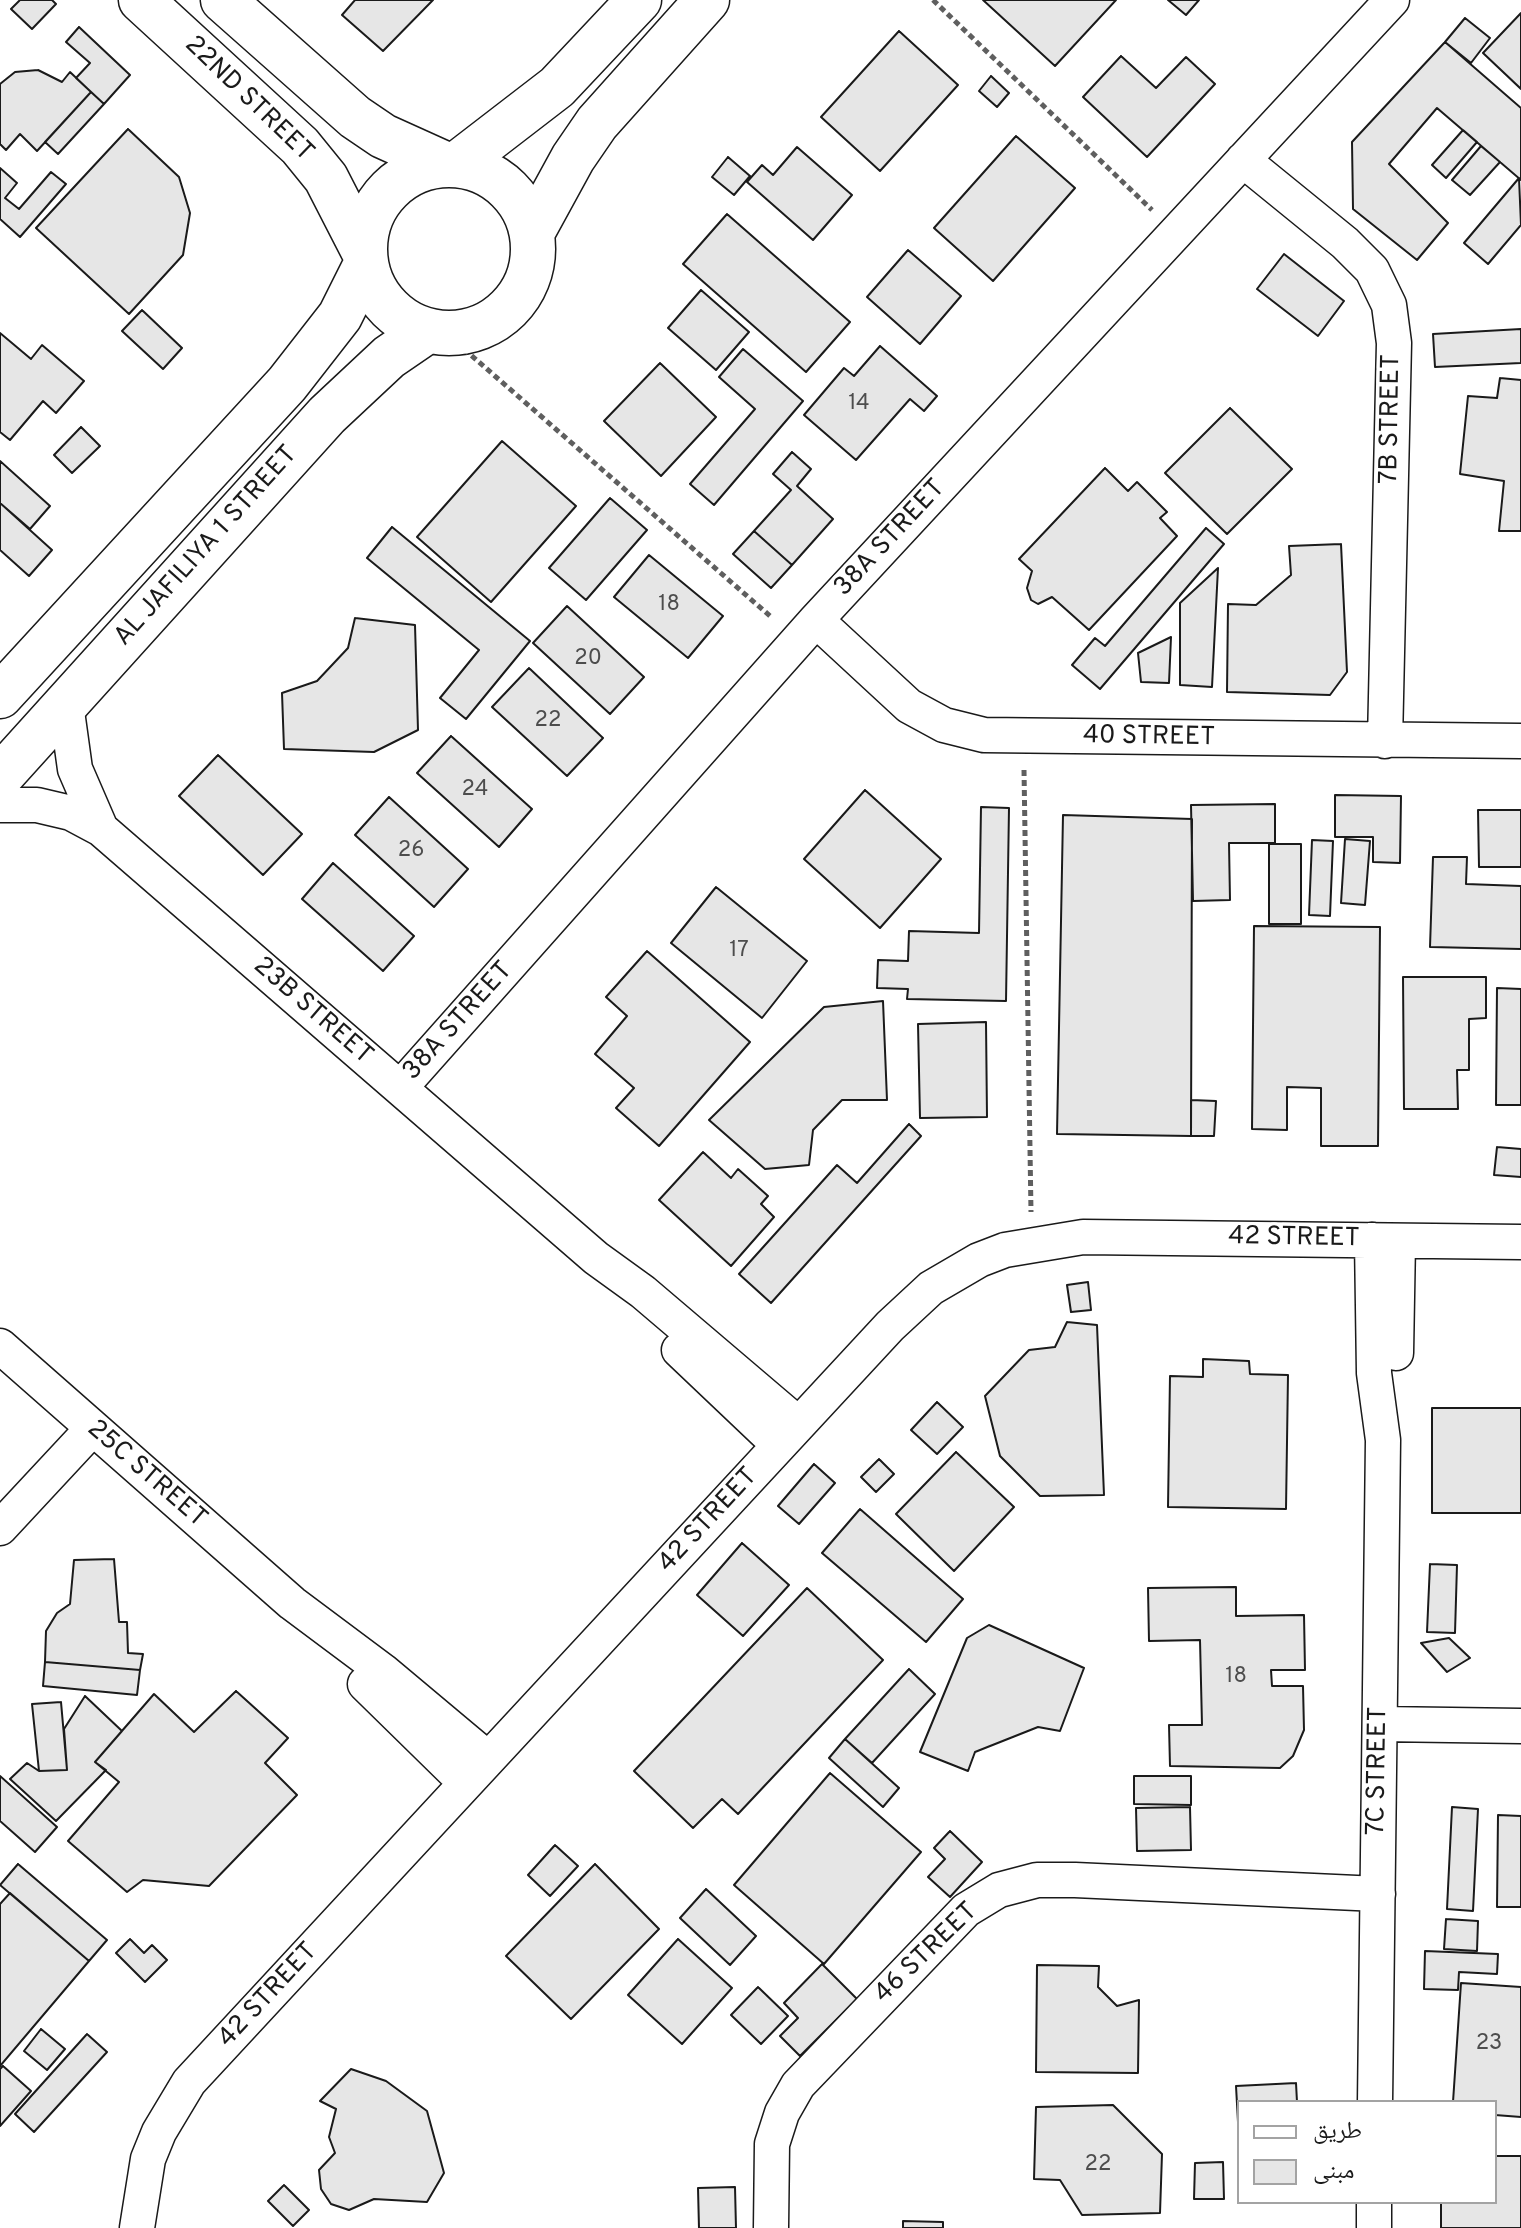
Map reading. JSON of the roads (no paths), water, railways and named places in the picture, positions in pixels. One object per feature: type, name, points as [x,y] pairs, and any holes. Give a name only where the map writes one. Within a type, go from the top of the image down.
[{"type":"street","name":"22ND STREET","points":[[141,0],[300,146],[326,178],[365,258]]},
{"type":"street","points":[[223,0],[355,117],[383,136],[451,164],[483,171],[505,186],[522,208],[532,233],[533,258],[526,282],[513,304],[483,325],[437,332],[405,321],[387,306],[373,286],[365,258],[374,210],[386,192],[403,177],[423,168],[451,164],[557,87],[639,0]]},
{"type":"street","points":[[532,233],[551,194],[597,123],[707,0]]},
{"type":"street","name":"38A STREET","points":[[400,1088],[807,630],[1392,0]]},
{"type":"street","name":"7B STREET","points":[[1243,160],[1345,243],[1372,270],[1389,305],[1394,343],[1385,741]]},
{"type":"street","name":"AL JAFILIYA 1 STREET","points":[[0,696],[287,384],[340,316],[365,258]]},
{"type":"street","name":"AL JAFILIYA 1 STREET","points":[[0,777],[327,415],[389,357],[437,332]]},
{"type":"street","name":"40 STREET","points":[[807,630],[909,706],[944,725],[984,735],[1521,741]]},
{"type":"street","name":"23B STREET","points":[[66,704],[75,769],[101,829]]},
{"type":"street","name":"23B STREET","points":[[0,805],[37,805],[71,813],[101,829],[596,1258],[654,1327],[789,1435]]},
{"type":"street","name":"42 STREET","points":[[137,2228],[148,2159],[159,2132],[189,2082],[890,1326],[931,1288],[979,1260],[1032,1243],[1083,1237],[1521,1242]]},
{"type":"street","name":"7C STREET","points":[[1375,2100],[1383,1440],[1374,1373],[1385,1241]]},
{"type":"street","name":"25C STREET","points":[[0,1346],[292,1603],[373,1692],[477,1771]]},
{"type":"street","points":[[0,1528],[93,1428]]},
{"type":"street","points":[[1380,1724],[1521,1726]]},
{"type":"street","name":"46 STREET","points":[[771,2228],[772,2144],[782,2113],[798,2085],[966,1910],[999,1890],[1037,1880],[1075,1880],[1378,1894]]},
{"type":"street","points":[[1374,2204],[1374,2228]]}]
